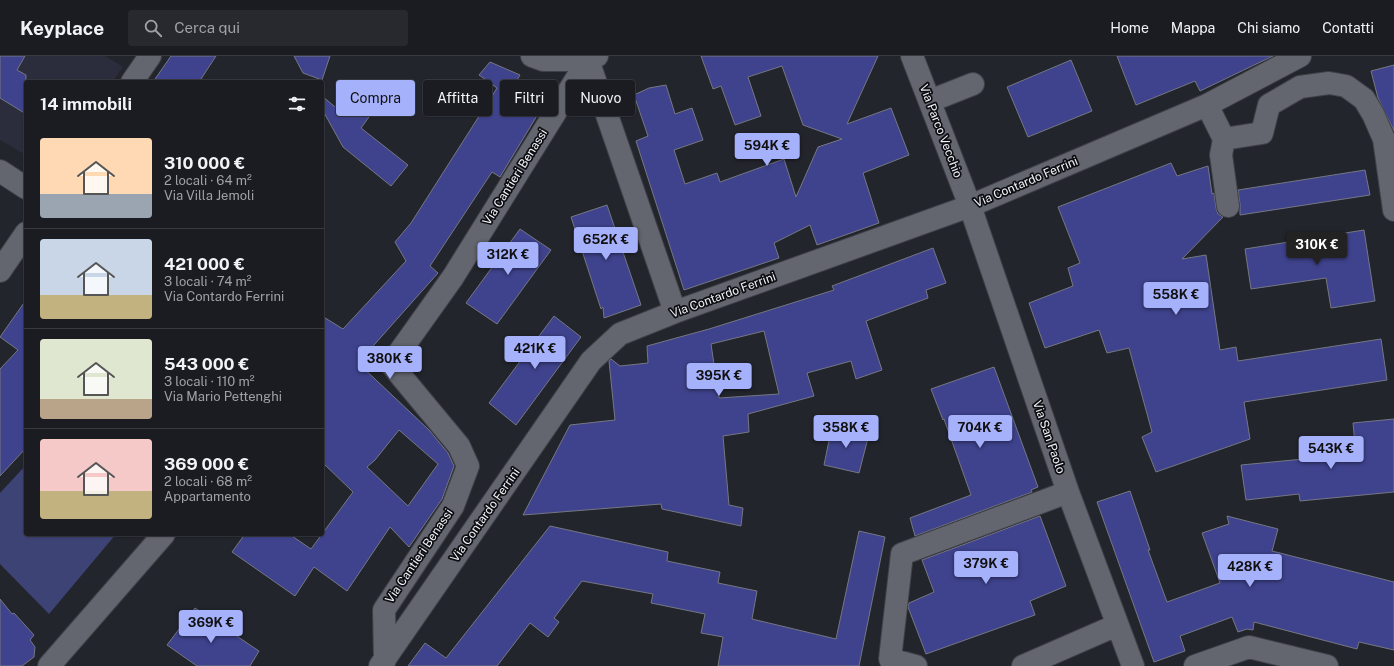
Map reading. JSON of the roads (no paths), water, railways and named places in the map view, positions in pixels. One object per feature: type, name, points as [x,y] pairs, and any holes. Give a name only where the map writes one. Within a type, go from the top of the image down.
[{"type":"street","points":[[133,80],[150,56]]},
{"type":"street","points":[[532,56],[543,60],[592,58],[675,312]]},
{"type":"street","name":"Via Parco Vecchio","points":[[912,56],[970,206]]},
{"type":"street","name":"Via Cantieri Benassi","points":[[382,663],[384,610],[453,506],[468,466],[459,446],[391,364],[453,276],[592,58]]},
{"type":"street","name":"Via Contardo Ferrini","points":[[382,663],[591,361],[620,334],[675,312],[970,206],[1207,105],[1288,59]]},
{"type":"street","points":[[1224,139],[1262,133],[1269,104],[1300,87],[1329,83],[1346,86],[1364,99],[1373,114],[1384,139],[1394,210]]},
{"type":"street","points":[[930,101],[973,84]]},
{"type":"street","points":[[1207,105],[1224,139],[1221,155],[1228,206]]},
{"type":"street","points":[[0,171],[24,187]]},
{"type":"street","name":"Via San Paolo","points":[[970,206],[1068,492],[1133,666]]},
{"type":"street","points":[[0,271],[24,236]]},
{"type":"street","points":[[916,666],[890,659],[902,554],[1068,492]]},
{"type":"street","points":[[49,666],[162,536]]},
{"type":"street","points":[[1023,666],[1117,625]]},
{"type":"street","points":[[1195,666],[1249,647],[1327,666]]}]
